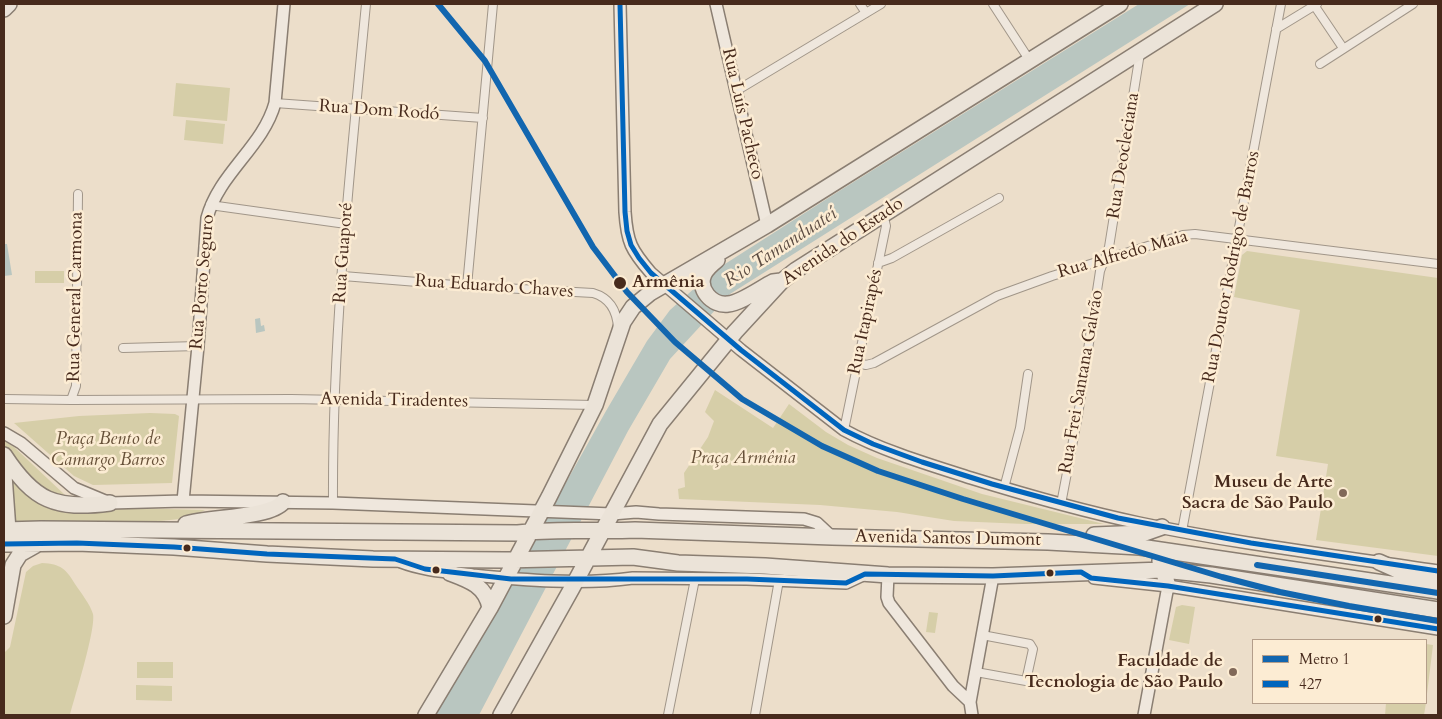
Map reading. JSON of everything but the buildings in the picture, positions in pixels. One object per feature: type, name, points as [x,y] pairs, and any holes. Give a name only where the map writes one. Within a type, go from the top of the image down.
[{"type":"highway","points":[[426,715],[535,531],[595,405],[618,334],[633,307],[650,293],[767,225],[1120,4]]},
{"type":"highway","name":"Avenida do Estado","points":[[500,715],[590,557],[660,424],[695,380],[730,341],[735,332],[782,281],[883,214],[1215,4]]},
{"type":"highway","points":[[727,249],[725,254],[708,268],[702,277],[704,290],[708,297],[717,303],[727,305],[773,282],[782,281]]},
{"type":"highway","points":[[4,455],[17,475],[32,490],[44,498],[63,504],[110,503]]},
{"type":"highway","points":[[4,474],[5,535]]},
{"type":"highway","points":[[168,531],[190,522],[274,509],[283,502]]},
{"type":"highway","points":[[1048,542],[1060,536],[1162,527]]},
{"type":"highway","points":[[1142,528],[1154,548],[1168,586]]},
{"type":"highway","name":"Avenida Santos Dumont","points":[[5,535],[168,531],[513,533],[635,530],[1048,542],[1154,548]]},
{"type":"highway","name":"Avenida Santos Dumont","points":[[5,535],[42,543],[174,547],[276,555],[395,559],[634,557],[678,563],[765,566],[888,575],[993,576],[1163,570]]},
{"type":"highway","points":[[5,611],[13,565],[24,550],[42,543]]},
{"type":"highway","points":[[1154,548],[1438,591]]},
{"type":"highway","points":[[1379,562],[1406,574],[1438,581]]},
{"type":"highway","points":[[1163,570],[1205,574],[1438,610]]},
{"type":"highway","points":[[450,572],[478,586],[486,596],[490,608]]},
{"type":"highway","points":[[4,588],[5,611]]},
{"type":"main road","name":"Rua Porto Seguro","points":[[192,400],[198,346],[207,218],[210,204],[218,189],[267,125],[271,117],[275,103],[284,4]]},
{"type":"main road","points":[[620,4],[626,228],[634,252],[651,273],[730,341],[844,430],[856,437],[934,466],[1142,528]]},
{"type":"main road","name":"Rua Luís Pacheco","points":[[716,4],[767,225]]},
{"type":"main road","points":[[183,501],[192,400]]},
{"type":"main road","points":[[4,433],[21,443],[74,488],[110,503]]},
{"type":"main road","name":"Avenida Santos Dumont","points":[[110,503],[183,501],[283,502],[612,514],[636,512],[732,515],[804,519],[817,523],[832,537]]},
{"type":"main road","points":[[1162,527],[1438,571]]},
{"type":"main road","name":"Avenida Santos Dumont","points":[[395,559],[415,567],[508,579],[617,580],[633,578],[846,583],[865,574]]},
{"type":"main road","name":"Avenida Santos Dumont","points":[[1081,572],[1091,578],[1168,586]]},
{"type":"main road","points":[[888,575],[886,597],[888,603],[953,686],[970,702]]},
{"type":"main road","points":[[972,715],[970,702],[993,576]]},
{"type":"main road","points":[[1144,715],[1168,586],[1438,629]]},
{"type":"street","name":"Rua Guaporé","points":[[333,503],[335,400],[342,276],[366,4]]},
{"type":"street","points":[[467,286],[493,4]]},
{"type":"street","points":[[860,4],[866,13]]},
{"type":"street","points":[[736,90],[881,4]]},
{"type":"street","points":[[993,4],[1030,61]]},
{"type":"street","name":"Rua Doutor Rodrigo de Barros","points":[[1182,531],[1280,4]]},
{"type":"street","points":[[1276,29],[1315,4],[1343,48]]},
{"type":"street","points":[[1320,64],[1413,4]]},
{"type":"street","name":"Rua Deocleciana","points":[[1104,260],[1109,247],[1140,51]]},
{"type":"street","name":"Rua Dom Rodó","points":[[275,103],[483,118]]},
{"type":"street","name":"Rua General Carmona","points":[[72,400],[76,386],[78,194]]},
{"type":"street","points":[[878,263],[892,258],[999,198]]},
{"type":"street","points":[[210,204],[346,224]]},
{"type":"street","name":"Rua Itapirapés","points":[[844,430],[886,226],[883,214]]},
{"type":"street","name":"Rua Alfredo Maia","points":[[858,363],[866,365],[874,363],[997,296],[1052,276],[1190,234],[1438,264]]},
{"type":"street","name":"Rua Frei Santana Galvão","points":[[1061,504],[1078,415],[1100,271],[1104,260]]},
{"type":"street","name":"Rua Eduardo Chaves","points":[[342,276],[467,286],[593,293],[601,295],[612,305],[618,334]]},
{"type":"street","points":[[123,348],[198,346]]},
{"type":"street","points":[[1004,488],[1020,428],[1028,374]]},
{"type":"street","points":[[4,399],[192,400]]},
{"type":"street","name":"Avenida Tiradentes","points":[[192,400],[335,400],[595,405]]},
{"type":"street","points":[[668,715],[695,579]]},
{"type":"street","points":[[755,715],[779,580]]},
{"type":"street","points":[[976,672],[1026,681],[1033,649],[1030,644],[982,636]]},
{"type":"green space","points":[[176,83],[230,88],[227,121],[173,116]]},
{"type":"green space","points":[[186,120],[225,124],[223,144],[184,140]]},
{"type":"green space","points":[[1247,251],[1438,278],[1438,556],[1316,540],[1328,464],[1276,456],[1300,310],[1234,297],[1242,255]]},
{"type":"green space","points":[[35,271],[64,271],[64,283],[35,283]]},
{"type":"green space","name":"Praça Armênia","points":[[715,390],[773,428],[789,404],[826,432],[848,445],[877,458],[982,494],[1104,524],[1025,524],[954,521],[897,512],[820,505],[679,499],[678,489],[685,487],[684,473],[708,437],[714,421],[705,412]]},
{"type":"green space","name":"Praça Bento de Camargo Barros","points":[[150,413],[175,414],[179,416],[172,483],[93,485],[74,476],[14,423],[79,416]]},
{"type":"green space","points":[[4,441],[14,447],[65,495],[47,492],[31,485],[4,449]]},
{"type":"green space","points":[[10,474],[54,506],[205,510],[189,518],[151,522],[15,521]]},
{"type":"green space","points":[[42,563],[58,566],[66,571],[92,610],[93,622],[84,663],[70,715],[4,715],[4,653],[10,647],[26,572],[33,566]]},
{"type":"green space","points":[[1182,605],[1195,607],[1189,644],[1169,640],[1176,607]]},
{"type":"green space","points":[[929,612],[938,613],[935,633],[926,632]]},
{"type":"green space","points":[[1427,644],[1433,645],[1427,694]]},
{"type":"green space","points":[[137,662],[173,662],[173,678],[137,678]]},
{"type":"green space","points":[[136,685],[172,686],[172,701],[136,700]]},
{"type":"green space","points":[[1386,704],[1426,704],[1424,715],[1385,715]]},
{"type":"water","name":"Rio Tamanduateí","points":[[1139,4],[1190,4],[730,294],[670,359],[628,431],[479,715],[436,715],[606,411],[647,341],[670,310],[714,271]]},
{"type":"water","points":[[4,244],[7,244],[12,275],[4,276]]},
{"type":"water","points":[[260,318],[261,326],[264,325],[265,331],[256,333],[255,319]]},
{"type":"metro line","name":"1","points":[[438,4],[485,61],[593,247],[627,292],[675,342],[742,399],[822,446],[878,471],[963,499],[1222,577],[1280,592],[1438,621]]},
{"type":"metro line","name":"1","points":[[1257,565],[1438,593]]},
{"type":"transit line","name":"427","points":[[620,4],[625,212],[631,245],[651,273],[741,350],[844,430],[873,444],[922,462],[992,484],[1118,518],[1251,543],[1438,571]]},
{"type":"transit line","name":"427","points":[[4,544],[77,543],[395,559],[425,569],[511,579],[747,579],[846,583],[865,574],[993,576],[1081,572],[1091,578],[1168,586],[1438,629]]},
{"type":"place","name":"Armênia","points":[[620,283]]},
{"type":"place","name":"Museu de Arte Sacra de São Paulo","points":[[1343,493]]},
{"type":"place","name":"Faculdade de Tecnologia de São Paulo","points":[[1233,672]]}]
